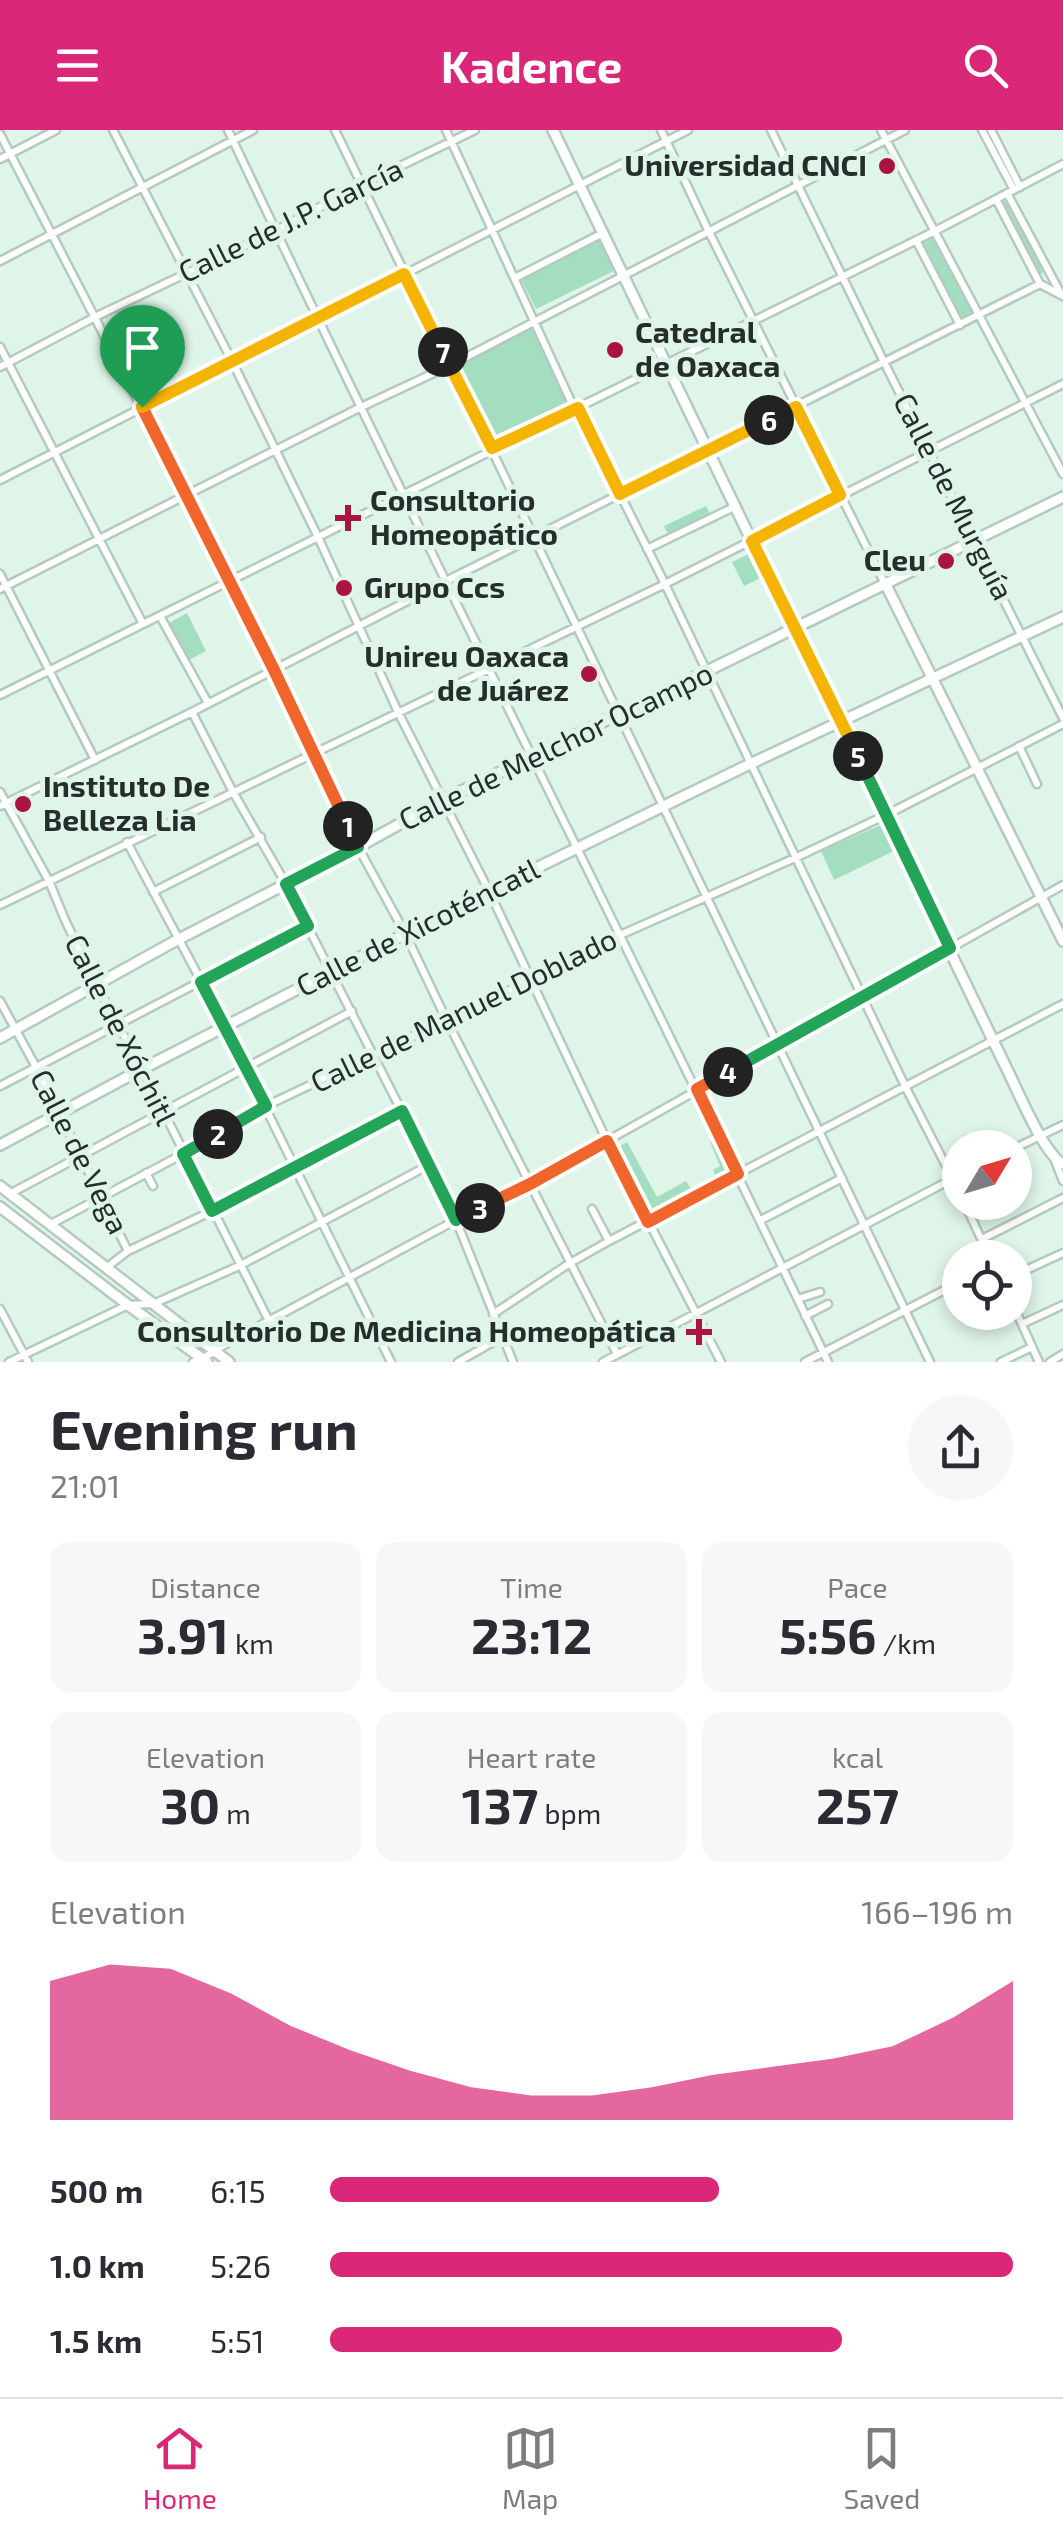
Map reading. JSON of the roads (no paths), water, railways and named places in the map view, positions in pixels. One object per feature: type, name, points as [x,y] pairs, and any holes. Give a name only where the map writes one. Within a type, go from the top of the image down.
[{"type":"main road","points":[[553,130],[1040,1135],[1059,1162]]},
{"type":"main road","name":"Calle de Melchor Ocampo","points":[[0,1038],[443,800],[1063,497]]},
{"type":"main road","points":[[886,586],[1063,942]]},
{"type":"main road","name":"Calle de Xicoténcatl","points":[[0,1145],[142,1068],[577,848],[1063,616]]},
{"type":"main road","points":[[0,1186],[228,1362]]},
{"type":"main road","points":[[0,1207],[200,1360]]},
{"type":"street","points":[[0,159],[56,130]]},
{"type":"street","points":[[113,130],[232,361],[607,1141],[720,1360],[710,1362]]},
{"type":"street","points":[[228,130],[359,408],[828,1362]]},
{"type":"street","points":[[0,261],[253,130]]},
{"type":"street","points":[[335,130],[930,1362]]},
{"type":"street","points":[[446,130],[534,322],[665,584],[906,1086],[942,1151]]},
{"type":"street","name":"Calle de J.P. García","points":[[4,365],[476,130]]},
{"type":"street","points":[[661,130],[886,586]]},
{"type":"street","points":[[0,480],[688,130]]},
{"type":"street","name":"Calle de Murguía","points":[[771,130],[1063,721]]},
{"type":"street","points":[[881,130],[1063,474]]},
{"type":"street","points":[[3,588],[534,322],[905,130]]},
{"type":"street","points":[[987,132],[1062,295]]},
{"type":"street","points":[[0,134],[142,407],[358,847],[617,1354]]},
{"type":"street","points":[[0,695],[936,231],[1063,164]]},
{"type":"street","points":[[996,200],[1040,284],[1062,295]]},
{"type":"street","points":[[514,278],[603,233]]},
{"type":"street","points":[[916,240],[960,324]]},
{"type":"street","points":[[3,804],[1040,284]]},
{"type":"street","points":[[0,347],[4,365],[55,451],[142,624]]},
{"type":"street","points":[[0,905],[665,584],[1063,384]]},
{"type":"street","points":[[647,549],[736,506]]},
{"type":"street","points":[[0,574],[3,588],[94,760]]},
{"type":"street","points":[[160,616],[208,703]]},
{"type":"street","points":[[192,712],[308,926],[429,1165],[456,1220],[514,1362]]},
{"type":"street","name":"Calle de Manuel Doblado","points":[[51,1224],[266,1106],[620,935],[886,815],[1063,721]]},
{"type":"street","points":[[1019,746],[1037,784]]},
{"type":"street","name":"Calle de Xóchitl","points":[[0,792],[3,804],[50,881],[96,984],[269,1321]]},
{"type":"street","points":[[153,892],[260,838]]},
{"type":"street","points":[[126,842],[266,1106],[392,1362]]},
{"type":"street","points":[[200,1360],[456,1220],[530,1184],[1063,885]]},
{"type":"street","points":[[0,1086],[308,926]]},
{"type":"street","name":"Calle de Vega","points":[[0,1001],[128,1251]]},
{"type":"street","points":[[493,1314],[570,1263],[1063,1004]]},
{"type":"street","points":[[11,1195],[352,1011]]},
{"type":"street","points":[[106,1268],[128,1251],[402,1111]]},
{"type":"street","points":[[1032,1139],[1063,1124]]},
{"type":"street","points":[[1059,1162],[1063,1180]]},
{"type":"street","points":[[8,1362],[26,1358],[128,1305],[153,1304],[240,1266],[429,1165]]},
{"type":"street","points":[[146,1174],[152,1186]]},
{"type":"street","points":[[761,1220],[842,1178]]},
{"type":"street","points":[[603,1362],[942,1183]]},
{"type":"street","points":[[973,1220],[982,1240],[1063,1198]]},
{"type":"street","points":[[592,1209],[609,1242]]},
{"type":"street","points":[[1032,1268],[1063,1253]]},
{"type":"street","points":[[805,1362],[942,1291]]},
{"type":"street","points":[[798,1299],[820,1292]]},
{"type":"street","points":[[806,1316],[828,1304]]},
{"type":"street","points":[[1032,1319],[1063,1304]]},
{"type":"street","points":[[0,1309],[26,1358]]},
{"type":"street","points":[[1025,1330],[1040,1362]]},
{"type":"street","points":[[458,1362],[502,1337]]},
{"type":"street","points":[[1004,1362],[1032,1347]]},
{"type":"street","points":[[1050,1362],[1063,1354]]},
{"type":"place","name":"Universidad CNCI","points":[[887,166]]},
{"type":"place","name":"Catedral de Oaxaca","points":[[615,350]]},
{"type":"place","name":"Consultorio Homeopático","points":[[348,518]]},
{"type":"place","name":"Cleu","points":[[946,561]]},
{"type":"place","name":"Grupo Ccs","points":[[344,588]]},
{"type":"place","name":"Unireu Oaxaca de Juárez","points":[[589,674]]},
{"type":"place","name":"Instituto De Belleza Lia","points":[[23,804]]},
{"type":"place","name":"Consultorio De Medicina Homeopática","points":[[699,1332]]}]
